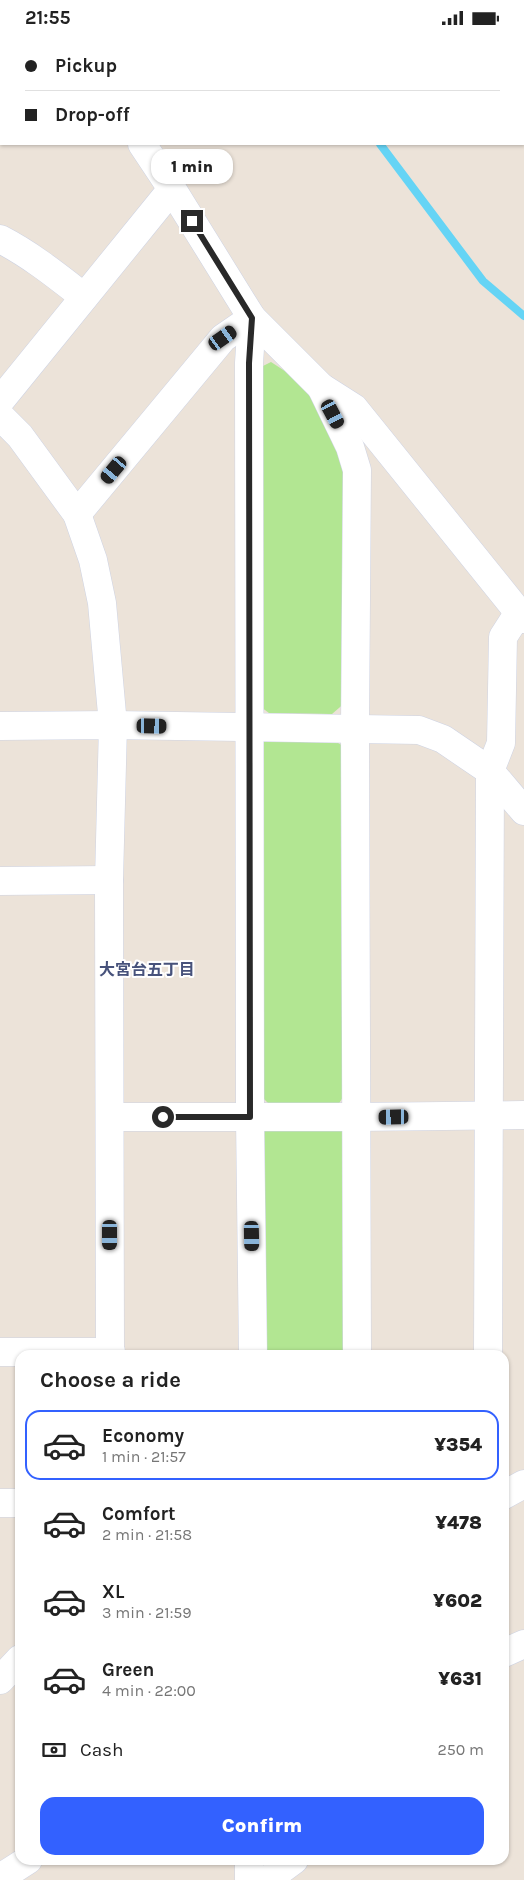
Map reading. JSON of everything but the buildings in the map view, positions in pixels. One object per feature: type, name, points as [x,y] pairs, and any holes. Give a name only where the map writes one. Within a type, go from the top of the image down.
[{"type":"street","points":[[143,145],[252,318],[321,387],[354,408],[521,615],[503,637],[501,743],[490,771],[488,1350]]},
{"type":"street","points":[[0,401],[172,189]]},
{"type":"street","points":[[0,239],[52,271],[84,297]]},
{"type":"street","points":[[77,514],[223,338],[252,318]]},
{"type":"street","points":[[252,318],[249,363],[251,728],[250,1117],[253,1350]]},
{"type":"street","points":[[321,387],[350,447],[357,470],[355,728],[357,1350]]},
{"type":"street","points":[[0,415],[20,437],[77,514],[93,560],[102,603],[113,725],[109,880],[111,1350]]},
{"type":"street","points":[[0,726],[113,725],[419,730],[443,739],[490,771],[524,811]]},
{"type":"street","points":[[0,881],[109,880]]},
{"type":"street","points":[[110,1117],[524,1115]]},
{"type":"street","points":[[0,1352],[15,1352]]},
{"type":"street","points":[[509,1492],[524,1484]]},
{"type":"street","points":[[0,1503],[15,1503]]},
{"type":"street","points":[[509,1651],[524,1644]]},
{"type":"street","points":[[0,1680],[15,1664]]},
{"type":"street","points":[[0,1878],[20,1865]]},
{"type":"street","points":[[248,1865],[248,1880]]},
{"type":"street","points":[[267,1880],[287,1865]]},
{"type":"green space","points":[[271,362],[294,377],[311,397],[332,427],[343,454],[347,701],[332,714],[269,713],[257,704],[259,368]]},
{"type":"green space","points":[[268,737],[330,738],[343,746],[343,1097],[338,1105],[270,1105],[261,1096],[260,747]]},
{"type":"green space","points":[[335,1123],[346,1133],[345,1350],[263,1350],[261,1136],[270,1125]]},
{"type":"waterway","points":[[381,145],[483,281],[524,316]]},
{"type":"district","name":"大宮台五丁目","points":[[147,969]]},
{"type":"route","points":[[163,1117],[250,1117],[251,728],[249,363],[252,318],[192,221]]}]
